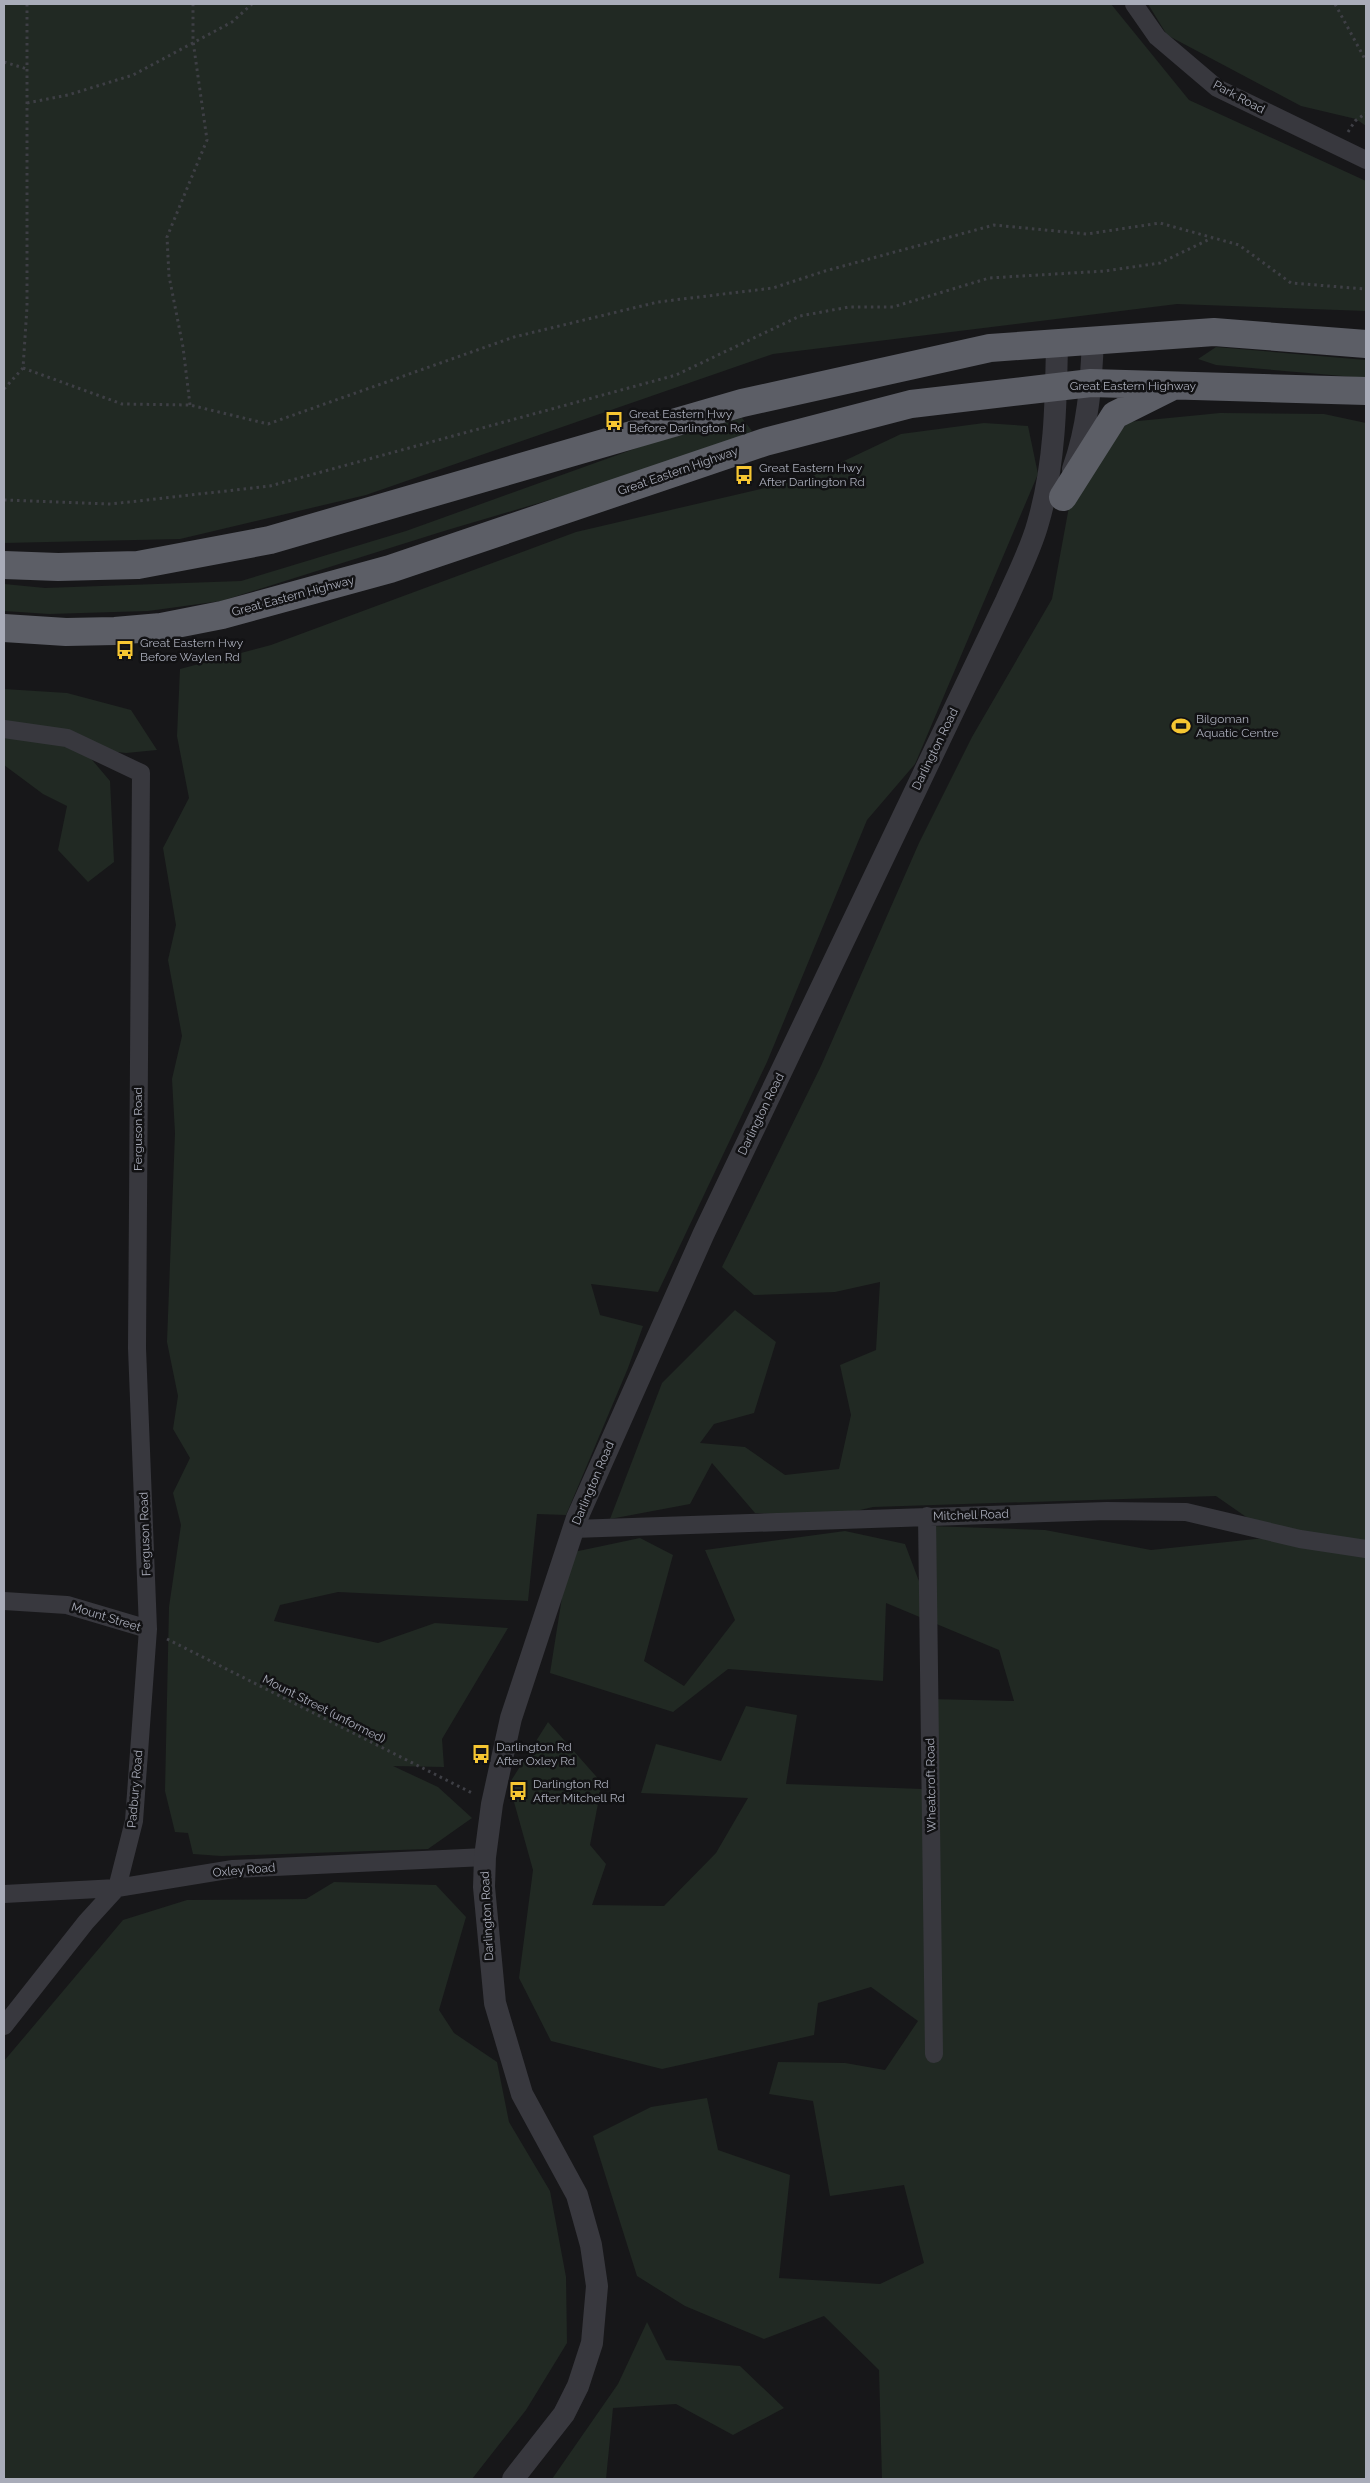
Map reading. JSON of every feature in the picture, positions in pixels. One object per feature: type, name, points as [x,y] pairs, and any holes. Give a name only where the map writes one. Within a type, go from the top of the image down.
[{"type":"highway","points":[[4,565],[58,567],[138,565],[219,552],[270,540],[742,403],[990,348],[1214,332],[1366,344]]},
{"type":"highway","name":"Great Eastern Highway","points":[[4,628],[66,632],[115,632],[161,627],[222,615],[390,569],[765,442],[910,404],[1091,383],[1176,384],[1366,392]]},
{"type":"highway","points":[[1063,497],[1115,415],[1176,384]]},
{"type":"street","name":"Park Road","points":[[1134,4],[1157,37],[1217,88],[1366,160]]},
{"type":"street","name":"Darlington Road","points":[[1038,524],[1063,497],[1080,450],[1088,414],[1094,340]]},
{"type":"street","name":"Darlington Road","points":[[514,2479],[564,2414],[578,2386],[592,2343],[597,2286],[591,2245],[578,2195],[522,2094],[495,2003],[484,1887],[485,1857],[492,1804],[511,1718],[573,1529],[704,1233],[1002,610],[1038,524],[1050,470],[1057,343]]},
{"type":"street","name":"Ferguson Road","points":[[4,729],[67,738],[141,773],[136,1348],[148,1630]]},
{"type":"street","name":"Mitchell Road","points":[[573,1529],[1107,1511],[1186,1512],[1300,1539],[1366,1549]]},
{"type":"street","name":"Wheatcroft Road","points":[[927,1516],[934,2054]]},
{"type":"street","name":"Mount Street","points":[[4,1601],[67,1605],[148,1630]]},
{"type":"street","name":"Padbury Road","points":[[4,2026],[86,1922],[116,1888],[134,1821],[148,1630]]},
{"type":"street","name":"Oxley Road","points":[[4,1894],[116,1888],[233,1869],[485,1857]]},
{"type":"path","points":[[4,389],[23,368],[26,307],[26,4]]},
{"type":"path","points":[[190,405],[183,346],[169,276],[167,237],[207,140],[193,41],[193,4]]},
{"type":"path","points":[[26,103],[68,95],[133,75],[193,41],[232,22],[252,4]]},
{"type":"path","points":[[1335,4],[1366,61]]},
{"type":"path","points":[[4,62],[26,69]]},
{"type":"path","points":[[1338,146],[1355,121],[1366,113]]},
{"type":"path","points":[[23,368],[122,404],[190,405],[268,424],[514,337],[658,302],[773,288],[994,225],[1087,234],[1160,223],[1239,245],[1291,284],[1366,289]]},
{"type":"path","points":[[4,500],[112,504],[270,486],[676,375],[800,316],[849,307],[893,307],[989,278],[1105,271],[1160,264],[1212,238]]},
{"type":"path","name":"Mount Street (unformed)","points":[[148,1630],[492,1804]]},
{"type":"shaded area","points":[[4,4],[1111,4],[1189,100],[1366,181],[1366,311],[1177,304],[773,354],[366,495],[180,539],[4,543]]},
{"type":"shaded area","points":[[1148,4],[1366,4],[1366,126],[1356,119],[1301,106],[1167,35]]},
{"type":"shaded area","points":[[1216,347],[1366,360],[1366,378],[1216,365],[1198,359]]},
{"type":"shaded area","points":[[1220,413],[1324,414],[1366,423],[1366,2479],[882,2479],[879,2370],[824,2316],[764,2339],[685,2306],[637,2276],[593,2136],[651,2107],[707,2098],[718,2150],[790,2175],[779,2278],[880,2284],[924,2263],[904,2185],[830,2196],[813,2101],[769,2094],[778,2062],[845,2063],[885,2070],[918,2021],[871,1987],[818,2003],[814,2035],[662,2069],[551,2041],[519,1978],[533,1870],[509,1784],[548,1722],[602,1783],[590,1845],[606,1864],[592,1905],[664,1906],[716,1853],[748,1798],[641,1793],[656,1744],[721,1761],[746,1706],[797,1715],[786,1784],[922,1789],[930,1699],[1014,1701],[999,1650],[886,1603],[883,1681],[728,1669],[673,1712],[550,1673],[569,1553],[640,1538],[673,1555],[644,1661],[684,1686],[735,1620],[705,1550],[845,1531],[905,1544],[920,1584],[928,1526],[1045,1530],[1151,1550],[1275,1537],[1216,1496],[873,1507],[830,1517],[755,1513],[712,1463],[690,1504],[610,1519],[662,1383],[735,1310],[776,1342],[754,1413],[714,1424],[700,1443],[745,1447],[785,1475],[839,1469],[851,1415],[840,1365],[876,1350],[880,1282],[835,1292],[754,1295],[722,1267],[821,1066],[919,843],[972,737],[1052,599],[1071,496],[1128,422]]},
{"type":"shaded area","points":[[742,418],[752,431],[712,452],[444,531],[221,601],[148,611],[49,614],[4,611],[4,584],[45,588],[241,581],[406,531],[648,444]]},
{"type":"shaded area","points":[[984,423],[1028,426],[1038,474],[915,764],[867,820],[767,1062],[658,1292],[591,1284],[600,1315],[643,1326],[628,1368],[566,1515],[537,1514],[528,1601],[338,1592],[280,1605],[274,1621],[378,1643],[435,1623],[508,1628],[442,1739],[444,1767],[393,1766],[438,1787],[472,1818],[428,1849],[221,1856],[193,1854],[188,1833],[175,1832],[165,1791],[169,1607],[181,1525],[173,1493],[190,1458],[173,1429],[178,1396],[167,1342],[175,1133],[172,1079],[182,1036],[168,960],[176,925],[163,848],[189,798],[177,736],[180,669],[271,645],[576,532],[808,478],[901,434]]},
{"type":"shaded area","points":[[4,689],[67,693],[131,710],[157,750],[126,753],[82,748],[110,781],[114,862],[88,882],[58,850],[67,806],[43,794],[4,765]]},
{"type":"shaded area","points":[[334,1882],[436,1885],[466,1917],[439,2010],[454,2033],[497,2062],[509,2122],[550,2191],[566,2277],[567,2343],[526,2410],[472,2479],[4,2479],[4,2061],[123,1920],[187,1900],[306,1899]]},
{"type":"shaded area","points":[[647,2322],[666,2360],[740,2366],[784,2408],[733,2435],[676,2404],[613,2408],[606,2479],[552,2479],[618,2384]]},
{"type":"place","name":"Great Eastern Hwy Before Darlington Rd","points":[[614,421]]},
{"type":"place","name":"Great Eastern Hwy After Darlington Rd","points":[[744,475]]},
{"type":"place","name":"Great Eastern Hwy Before Waylen Rd","points":[[125,650]]},
{"type":"place","name":"Bilgoman Aquatic Centre","points":[[1181,726]]},
{"type":"place","name":"Darlington Rd After Oxley Rd","points":[[481,1754]]},
{"type":"place","name":"Darlington Rd After Mitchell Rd","points":[[518,1791]]}]
